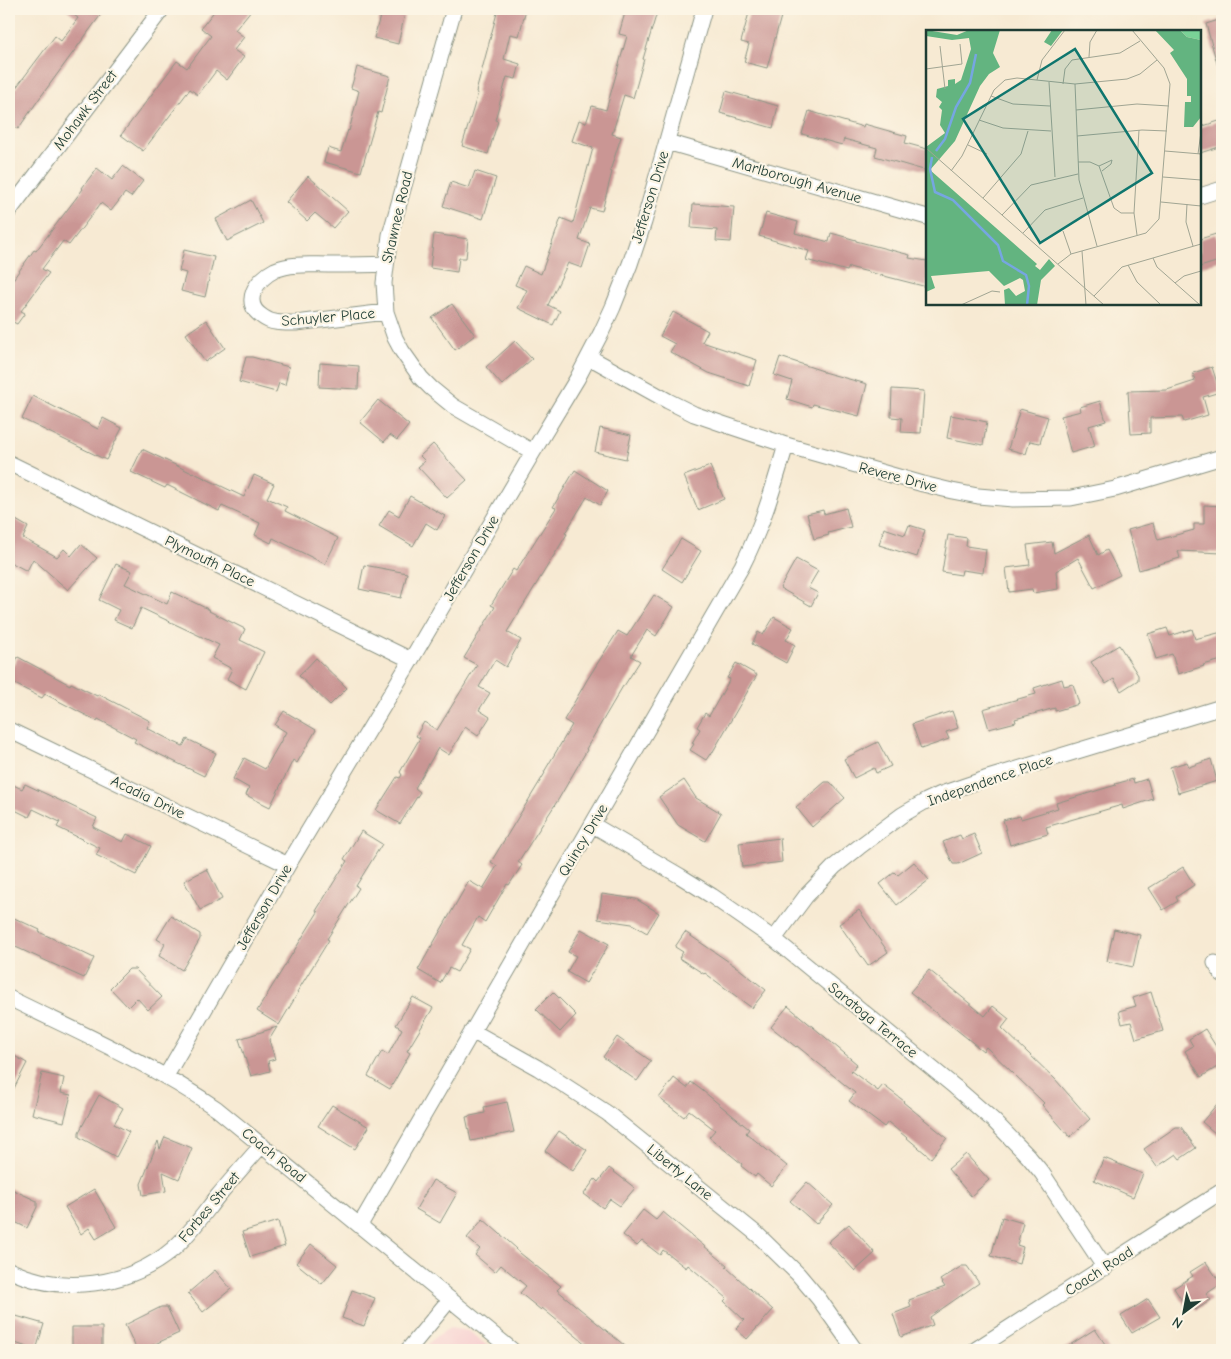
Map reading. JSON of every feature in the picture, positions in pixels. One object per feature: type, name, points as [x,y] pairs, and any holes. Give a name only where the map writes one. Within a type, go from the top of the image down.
[{"type":"street","name":"Mohawk Street","points":[[9,211],[162,9]]},
{"type":"street","name":"Shawnee Road","points":[[454,9],[390,235],[384,282],[386,312],[395,338],[402,351],[421,378],[431,388],[462,411],[533,452]]},
{"type":"street","name":"Jefferson Drive","points":[[166,1076],[288,865],[412,660],[589,357],[613,307],[644,222],[704,9]]},
{"type":"street","name":"Marlborough Avenue","points":[[667,142],[926,217]]},
{"type":"street","points":[[1201,196],[1222,189]]},
{"type":"street","name":"Schuyler Place","points":[[385,264],[305,265],[276,270],[257,284],[252,293],[252,302],[254,309],[262,317],[272,322],[284,323],[386,312]]},
{"type":"street","name":"Revere Drive","points":[[589,357],[694,414],[786,445],[952,491],[978,496],[1013,500],[1063,499],[1090,495],[1115,490],[1222,457]]},
{"type":"street","name":"Quincy Drive","points":[[360,1225],[745,560],[770,498],[786,445]]},
{"type":"street","name":"Plymouth Place","points":[[9,463],[412,660]]},
{"type":"street","name":"Independence Place","points":[[774,938],[806,896],[835,866],[902,815],[926,801],[985,779],[1222,707]]},
{"type":"street","name":"Acadia Drive","points":[[9,730],[288,865]]},
{"type":"street","name":"Saratoga Terrace","points":[[592,825],[719,900],[774,938],[955,1088],[994,1122],[1028,1156],[1042,1173],[1105,1268]]},
{"type":"street","name":"Coach Road","points":[[9,998],[166,1076],[217,1109],[512,1350]]},
{"type":"street","name":"Liberty Lane","points":[[472,1031],[538,1068],[607,1113],[758,1235],[798,1274],[819,1299],[855,1350]]},
{"type":"street","name":"Forbes Street","points":[[9,1270],[30,1279],[45,1282],[89,1285],[122,1276],[154,1262],[172,1250],[188,1234],[262,1145]]},
{"type":"street","name":"Coach Road","points":[[975,1350],[1222,1191]]},
{"type":"street","points":[[408,1350],[450,1299]]},
{"type":"shaded area","points":[[450,1328],[469,1331],[492,1350],[423,1350],[435,1337]]},
{"type":"building","points":[[66,9],[105,9],[18,129],[9,122],[9,97],[55,36],[61,41],[78,18]]},
{"type":"building","points":[[216,9],[252,9],[235,30],[244,37],[234,50],[244,57],[227,80],[216,71],[198,95],[190,89],[143,151],[121,135],[177,61],[187,68],[211,36],[201,28]]},
{"type":"building","points":[[382,9],[406,9],[398,44],[374,38]]},
{"type":"building","points":[[498,9],[526,9],[519,36],[510,34],[504,59],[520,64],[516,79],[507,77],[495,120],[498,121],[488,154],[462,146],[478,93],[476,92]]},
{"type":"building","points":[[626,9],[658,9],[633,98],[624,95],[612,134],[621,137],[610,171],[612,172],[602,211],[590,208],[579,240],[590,244],[582,268],[568,263],[548,305],[560,311],[553,325],[518,308],[527,290],[515,285],[524,266],[541,274],[561,218],[573,223],[593,148],[572,141],[579,120],[586,123],[592,106],[606,110],[627,36],[619,34]]},
{"type":"building","points":[[750,9],[783,9],[767,68],[744,62],[749,44],[741,42]]},
{"type":"building","points":[[1222,19],[1222,66],[1218,67],[1206,24]]},
{"type":"building","points":[[357,67],[390,76],[381,113],[378,112],[361,172],[324,162],[328,148],[341,152],[349,131],[359,91],[351,88]]},
{"type":"building","points":[[726,91],[778,106],[773,128],[720,113]]},
{"type":"building","points":[[809,111],[863,127],[864,124],[907,136],[905,143],[926,149],[926,171],[875,156],[877,148],[844,139],[842,145],[802,134]]},
{"type":"building","points":[[1222,120],[1222,146],[1201,153],[1201,127]]},
{"type":"building","points":[[123,166],[143,181],[131,197],[125,193],[111,211],[101,203],[69,245],[63,241],[42,269],[49,273],[21,311],[25,313],[17,324],[13,322],[9,328],[9,285],[97,168],[112,180]]},
{"type":"building","points":[[475,171],[496,178],[483,219],[443,206],[451,182],[469,188]]},
{"type":"building","points":[[308,176],[348,211],[333,228],[315,213],[307,221],[286,202]]},
{"type":"building","points":[[251,200],[263,223],[227,241],[216,219]]},
{"type":"building","points":[[693,204],[734,207],[731,242],[716,241],[717,230],[691,228]]},
{"type":"building","points":[[766,213],[798,222],[795,233],[829,242],[831,233],[910,255],[909,258],[926,261],[926,287],[849,267],[847,271],[806,260],[809,251],[759,236]]},
{"type":"building","points":[[434,234],[468,239],[466,258],[459,258],[457,272],[430,268]]},
{"type":"building","points":[[1216,234],[1222,260],[1201,267],[1201,239]]},
{"type":"building","points":[[184,250],[214,257],[205,297],[181,291],[186,273],[179,271]]},
{"type":"building","points":[[452,304],[475,335],[455,350],[432,318]]},
{"type":"building","points":[[673,312],[708,331],[702,342],[757,360],[749,386],[709,373],[670,352],[675,344],[660,336]]},
{"type":"building","points":[[206,320],[225,348],[205,362],[186,334]]},
{"type":"building","points":[[515,341],[532,359],[502,385],[486,367]]},
{"type":"building","points":[[246,357],[289,367],[285,385],[279,383],[276,392],[239,382]]},
{"type":"building","points":[[780,357],[823,372],[867,384],[859,416],[813,404],[812,407],[787,399],[792,381],[774,375]]},
{"type":"building","points":[[320,363],[359,366],[358,389],[319,387]]},
{"type":"building","points":[[1212,367],[1220,392],[1203,397],[1208,415],[1184,422],[1182,417],[1150,418],[1150,433],[1131,434],[1128,391],[1167,390],[1195,381],[1193,373]]},
{"type":"building","points":[[892,389],[924,391],[921,433],[901,432],[902,418],[891,417]]},
{"type":"building","points":[[33,396],[98,429],[103,418],[122,428],[106,460],[22,419]]},
{"type":"building","points":[[378,400],[409,425],[397,440],[390,435],[384,442],[360,422]]},
{"type":"building","points":[[1100,401],[1106,421],[1089,426],[1095,446],[1071,453],[1061,416],[1081,411],[1080,407]]},
{"type":"building","points":[[1020,409],[1048,417],[1040,443],[1030,441],[1026,454],[1008,449]]},
{"type":"building","points":[[951,415],[987,422],[983,445],[947,438]]},
{"type":"building","points":[[600,428],[631,435],[626,459],[595,452]]},
{"type":"building","points":[[433,444],[467,480],[447,498],[418,467],[425,461],[420,456]]},
{"type":"building","points":[[142,449],[244,497],[254,475],[274,484],[267,498],[287,507],[285,511],[338,538],[325,564],[273,538],[271,543],[255,535],[260,523],[222,506],[219,511],[167,485],[165,488],[131,472]]},
{"type":"building","points":[[710,466],[724,499],[698,510],[684,476]]},
{"type":"building","points":[[575,470],[608,491],[600,505],[587,497],[565,533],[567,534],[507,632],[521,640],[506,667],[495,660],[479,687],[490,693],[479,710],[490,717],[478,736],[465,727],[449,755],[438,748],[415,788],[420,792],[400,824],[376,810],[397,777],[400,778],[402,775],[400,772],[420,738],[416,736],[424,722],[437,730],[477,665],[464,658],[495,607],[491,605],[513,569],[516,571],[556,508],[553,507]]},
{"type":"building","points":[[410,496],[445,516],[437,530],[426,523],[413,546],[379,526],[389,510],[399,516]]},
{"type":"building","points":[[1204,505],[1222,506],[1222,553],[1178,551],[1180,558],[1139,570],[1128,530],[1153,523],[1158,540],[1194,530],[1194,524],[1204,524]]},
{"type":"building","points":[[846,508],[851,527],[814,539],[807,514],[823,510],[824,514]]},
{"type":"building","points":[[9,516],[28,527],[23,538],[57,557],[64,549],[71,556],[81,544],[97,558],[68,590],[33,559],[27,571],[10,562],[9,564]]},
{"type":"building","points":[[909,525],[925,530],[917,557],[879,545],[884,528],[905,535]]},
{"type":"building","points":[[948,535],[967,538],[966,546],[986,549],[983,573],[962,570],[961,575],[942,572]]},
{"type":"building","points":[[1089,535],[1098,555],[1107,550],[1120,575],[1094,588],[1078,558],[1056,571],[1058,589],[1033,593],[1032,589],[1009,592],[1006,568],[1030,565],[1027,545],[1052,542],[1054,553]]},
{"type":"building","points":[[681,539],[701,551],[682,582],[662,569]]},
{"type":"building","points":[[796,559],[818,571],[808,588],[818,593],[811,606],[780,588]]},
{"type":"building","points":[[116,564],[132,571],[125,584],[167,604],[172,592],[245,629],[240,640],[264,652],[246,689],[227,679],[232,669],[212,658],[219,645],[141,608],[132,628],[114,620],[119,610],[99,600]]},
{"type":"building","points":[[364,565],[407,573],[401,598],[359,589]]},
{"type":"building","points":[[654,595],[674,607],[656,636],[647,630],[631,656],[640,661],[623,686],[558,800],[518,862],[522,865],[509,885],[507,884],[485,922],[478,917],[462,945],[470,949],[457,972],[449,968],[440,983],[418,970],[469,881],[483,889],[497,866],[491,862],[572,725],[564,720],[587,680],[618,631],[627,636]]},
{"type":"building","points":[[774,617],[793,628],[786,640],[795,645],[786,663],[752,644],[758,632],[763,635]]},
{"type":"building","points":[[1167,628],[1170,636],[1192,629],[1195,639],[1222,632],[1222,660],[1178,674],[1172,654],[1156,659],[1148,634]]},
{"type":"building","points":[[1119,645],[1138,675],[1138,680],[1121,691],[1114,679],[1106,684],[1091,662]]},
{"type":"building","points":[[18,657],[70,685],[71,683],[97,696],[98,694],[150,721],[147,728],[174,742],[183,746],[187,739],[216,753],[204,776],[134,742],[136,739],[98,719],[97,721],[45,694],[42,698],[9,681],[9,673]]},
{"type":"building","points":[[316,658],[347,688],[330,705],[299,676]]},
{"type":"building","points":[[736,663],[757,675],[711,755],[706,760],[690,750],[694,744],[692,743],[700,729],[697,727],[705,713],[709,716],[730,679],[727,678]]},
{"type":"building","points":[[1062,679],[1064,686],[1073,684],[1079,704],[1055,711],[1055,708],[1015,719],[1016,722],[989,729],[983,709],[1036,694],[1034,688]]},
{"type":"building","points":[[284,711],[316,730],[297,763],[293,760],[270,807],[246,795],[249,788],[233,779],[244,758],[265,769],[286,732],[275,725]]},
{"type":"building","points":[[952,711],[958,728],[946,732],[949,739],[921,749],[912,724]]},
{"type":"building","points":[[878,742],[891,766],[876,773],[874,768],[854,778],[844,759]]},
{"type":"building","points":[[1211,759],[1217,781],[1178,793],[1170,767],[1187,762],[1189,767]]},
{"type":"building","points":[[1133,779],[1134,783],[1147,779],[1153,799],[1123,809],[1122,805],[1046,827],[1048,834],[1010,845],[1003,820],[1020,816],[1021,819],[1058,808],[1056,803]]},
{"type":"building","points":[[684,780],[696,798],[721,813],[705,841],[678,825],[659,797]]},
{"type":"building","points":[[825,782],[830,782],[845,798],[812,827],[796,807]]},
{"type":"building","points":[[9,783],[22,789],[25,784],[97,818],[93,827],[123,842],[127,834],[151,846],[136,875],[96,855],[100,848],[57,827],[60,822],[33,809],[29,817],[9,807]]},
{"type":"building","points":[[361,831],[382,844],[356,886],[359,888],[327,939],[329,940],[279,1025],[257,1011],[318,912],[316,911],[347,861],[344,859]]},
{"type":"building","points":[[974,834],[982,853],[958,864],[953,864],[943,842],[960,835],[962,839]]},
{"type":"building","points":[[780,838],[782,862],[742,867],[739,843]]},
{"type":"building","points":[[914,862],[929,880],[897,905],[880,884],[895,872],[898,875]]},
{"type":"building","points":[[1183,867],[1194,885],[1176,897],[1178,901],[1163,910],[1149,888]]},
{"type":"building","points":[[207,869],[222,899],[200,910],[184,881]]},
{"type":"building","points":[[602,894],[636,899],[659,913],[647,933],[632,924],[598,919]]},
{"type":"building","points":[[859,910],[888,952],[868,966],[839,924]]},
{"type":"building","points":[[171,916],[200,934],[200,939],[182,970],[159,956],[165,944],[157,939]]},
{"type":"building","points":[[12,917],[94,958],[84,978],[9,944],[9,924]]},
{"type":"building","points":[[581,929],[609,944],[586,983],[567,972],[576,956],[568,952]]},
{"type":"building","points":[[1114,929],[1140,935],[1133,967],[1107,961]]},
{"type":"building","points":[[685,932],[738,968],[766,990],[752,1008],[705,973],[679,958],[683,952],[675,947]]},
{"type":"building","points":[[129,969],[135,969],[162,997],[148,1010],[137,998],[128,1007],[110,988]]},
{"type":"building","points":[[929,970],[985,1016],[993,1006],[1009,1019],[1002,1028],[1055,1079],[1090,1119],[1070,1137],[1042,1105],[1044,1103],[986,1047],[983,1051],[910,992]]},
{"type":"building","points":[[553,992],[576,1015],[560,1032],[536,1009]]},
{"type":"building","points":[[1151,992],[1163,1031],[1136,1039],[1131,1022],[1122,1024],[1119,1011],[1136,1006],[1133,998]]},
{"type":"building","points":[[413,997],[433,1008],[407,1051],[410,1053],[390,1089],[368,1076],[382,1051],[388,1055],[402,1029],[396,1025]]},
{"type":"building","points":[[788,1006],[857,1064],[851,1071],[878,1091],[883,1085],[947,1138],[931,1158],[888,1122],[884,1127],[849,1101],[855,1093],[771,1027]]},
{"type":"building","points":[[277,1027],[269,1040],[275,1059],[268,1061],[270,1071],[251,1076],[239,1039]]},
{"type":"building","points":[[1205,1029],[1222,1056],[1222,1064],[1201,1077],[1185,1051],[1193,1046],[1189,1039]]},
{"type":"building","points":[[617,1037],[651,1061],[637,1081],[603,1057]]},
{"type":"building","points":[[9,1053],[27,1063],[9,1098]]},
{"type":"building","points":[[42,1073],[64,1078],[61,1093],[71,1095],[64,1122],[32,1114]]},
{"type":"building","points":[[674,1078],[687,1088],[691,1082],[703,1091],[749,1129],[746,1133],[787,1166],[771,1186],[757,1174],[755,1177],[741,1166],[742,1164],[709,1137],[715,1130],[689,1110],[684,1117],[659,1098]]},
{"type":"building","points":[[99,1095],[123,1108],[114,1124],[129,1132],[116,1157],[79,1137],[79,1132]]},
{"type":"building","points":[[1222,1098],[1222,1139],[1202,1122]]},
{"type":"building","points":[[507,1102],[514,1132],[471,1141],[466,1117],[485,1113],[484,1107]]},
{"type":"building","points":[[332,1105],[369,1127],[355,1149],[318,1126]]},
{"type":"building","points":[[1176,1127],[1181,1127],[1196,1148],[1180,1159],[1176,1154],[1157,1167],[1144,1149]]},
{"type":"building","points":[[559,1131],[587,1150],[573,1171],[545,1151]]},
{"type":"building","points":[[165,1137],[192,1148],[179,1179],[163,1172],[166,1191],[143,1195],[141,1184],[158,1141],[160,1149]]},
{"type":"building","points":[[966,1154],[989,1180],[971,1196],[948,1169]]},
{"type":"building","points":[[1104,1158],[1143,1174],[1133,1197],[1094,1180]]},
{"type":"building","points":[[609,1168],[635,1188],[620,1206],[610,1199],[603,1208],[584,1194],[595,1179],[598,1182]]},
{"type":"building","points":[[433,1180],[457,1193],[440,1223],[416,1209]]},
{"type":"building","points":[[807,1182],[833,1205],[816,1224],[790,1201]]},
{"type":"building","points":[[9,1188],[37,1201],[37,1207],[27,1228],[9,1219]]},
{"type":"building","points":[[94,1189],[116,1227],[96,1239],[89,1228],[81,1234],[65,1207]]},
{"type":"building","points":[[643,1210],[656,1220],[663,1212],[727,1265],[726,1267],[773,1310],[747,1339],[736,1329],[744,1320],[724,1301],[727,1298],[688,1265],[686,1268],[663,1250],[660,1255],[642,1241],[637,1246],[623,1235]]},
{"type":"building","points":[[1002,1217],[1023,1223],[1017,1245],[1023,1247],[1019,1264],[991,1256]]},
{"type":"building","points":[[483,1219],[515,1249],[561,1286],[557,1290],[630,1350],[593,1350],[542,1308],[541,1310],[520,1293],[526,1286],[501,1265],[495,1272],[475,1255],[480,1249],[467,1238]]},
{"type":"building","points":[[278,1221],[285,1246],[250,1257],[242,1232]]},
{"type":"building","points":[[849,1224],[875,1253],[855,1271],[828,1242]]},
{"type":"building","points":[[311,1244],[337,1265],[322,1284],[296,1263]]},
{"type":"building","points":[[1206,1262],[1221,1284],[1206,1294],[1211,1300],[1196,1310],[1192,1303],[1186,1307],[1174,1288],[1193,1276],[1190,1272]]},
{"type":"building","points":[[962,1266],[967,1266],[979,1283],[930,1317],[933,1325],[901,1337],[893,1314],[911,1307],[909,1300],[945,1287],[940,1280]]},
{"type":"building","points":[[215,1270],[231,1289],[203,1312],[188,1293]]},
{"type":"building","points":[[352,1290],[375,1298],[364,1326],[342,1318]]},
{"type":"building","points":[[1148,1299],[1160,1317],[1132,1333],[1121,1316]]},
{"type":"building","points":[[161,1307],[167,1307],[179,1333],[142,1350],[137,1350],[125,1325]]},
{"type":"building","points":[[9,1314],[44,1324],[36,1350],[9,1341]]},
{"type":"building","points":[[72,1327],[102,1327],[102,1350],[72,1350]]},
{"type":"building","points":[[1095,1329],[1109,1350],[1062,1350]]}]
